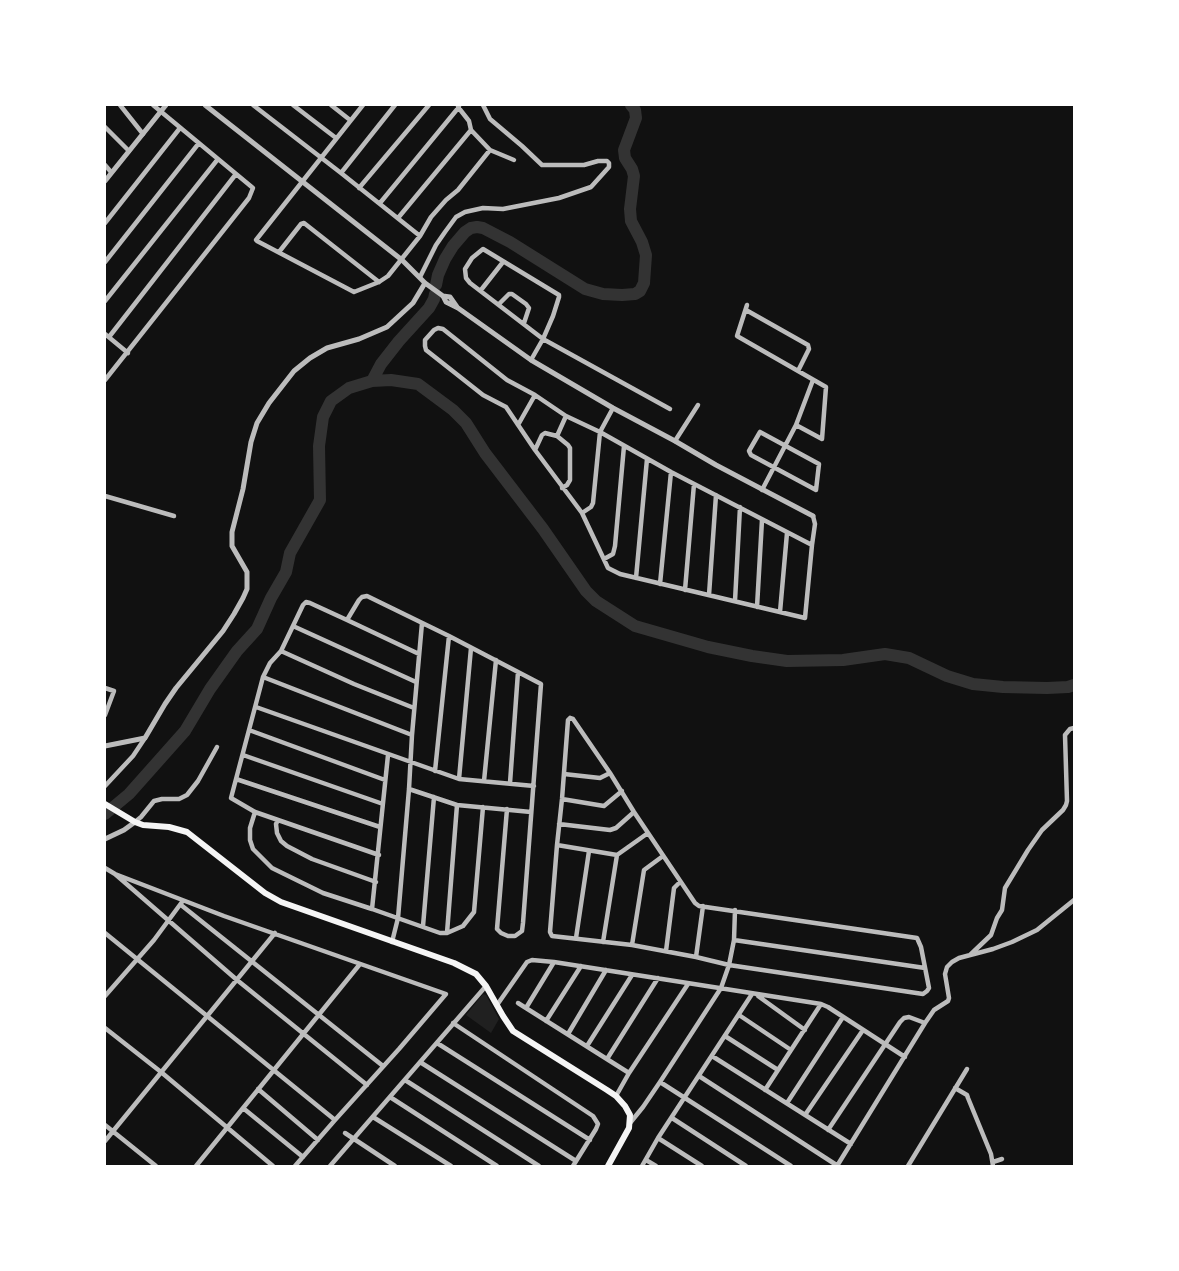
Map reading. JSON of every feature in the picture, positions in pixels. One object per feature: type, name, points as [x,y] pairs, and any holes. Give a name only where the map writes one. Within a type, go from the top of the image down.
[{"type":"main road","points":[[105,804],[128,819],[143,825],[169,827],[187,832],[265,894],[281,902],[454,963],[476,974],[486,986],[508,1024],[518,1035],[616,1096],[628,1111],[630,1123],[627,1133],[608,1166]]},
{"type":"street","points":[[120,105],[143,134]]},
{"type":"street","points":[[105,380],[252,194],[254,188],[153,105]]},
{"type":"street","points":[[105,181],[166,105]]},
{"type":"street","points":[[205,105],[402,260],[425,283],[443,296],[446,302],[458,308],[531,360],[716,465],[813,516],[815,524],[805,618],[620,574],[608,568],[582,513],[506,407],[483,395],[426,350],[425,340],[434,330],[443,329],[507,380],[566,416],[812,545]]},
{"type":"street","points":[[253,105],[420,236]]},
{"type":"street","points":[[293,105],[336,138]]},
{"type":"street","points":[[331,105],[350,120]]},
{"type":"street","points":[[363,105],[256,238],[257,241],[354,292],[388,276],[420,236],[431,217],[458,190],[490,150]]},
{"type":"street","points":[[341,172],[395,105]]},
{"type":"street","points":[[359,188],[429,105]]},
{"type":"street","points":[[420,277],[440,238],[456,217],[472,209],[503,209],[560,198],[591,187],[609,167],[607,161],[584,165],[542,165],[490,119],[483,105]]},
{"type":"street","points":[[380,203],[458,106],[469,121],[471,130],[490,150],[514,160]]},
{"type":"street","points":[[105,127],[129,151]]},
{"type":"street","points":[[105,224],[180,128]]},
{"type":"street","points":[[398,219],[471,130]]},
{"type":"street","points":[[105,262],[199,143]]},
{"type":"street","points":[[105,301],[219,159]]},
{"type":"street","points":[[105,165],[111,172]]},
{"type":"street","points":[[128,353],[107,335],[236,174]]},
{"type":"street","points":[[279,252],[304,223],[379,282]]},
{"type":"street","points":[[531,360],[543,339],[553,316],[559,294],[483,249],[472,258],[465,269],[466,278],[470,283],[543,339],[670,409]]},
{"type":"street","points":[[481,290],[503,261]]},
{"type":"street","points":[[105,786],[133,756],[176,688],[223,631],[247,589],[247,572],[232,546],[232,532],[243,489],[251,442],[262,414],[294,371],[310,358],[327,348],[359,339],[387,327],[413,303],[425,283]]},
{"type":"street","points":[[499,304],[509,294],[526,304],[529,308],[524,323]]},
{"type":"street","points":[[796,425],[822,439],[826,387],[737,336],[746,308],[808,345],[809,349],[798,370]]},
{"type":"street","points":[[105,366],[112,371]]},
{"type":"street","points":[[762,490],[796,425],[813,380]]},
{"type":"street","points":[[518,425],[535,395]]},
{"type":"street","points":[[675,441],[699,405]]},
{"type":"street","points":[[582,513],[591,507],[593,502],[600,432],[613,408]]},
{"type":"street","points":[[557,436],[566,416]]},
{"type":"street","points":[[760,432],[819,465],[816,490],[774,468],[751,455],[749,450],[760,432]]},
{"type":"street","points":[[535,450],[545,433],[557,436],[570,448],[570,480],[562,488]]},
{"type":"street","points":[[604,559],[613,554],[615,546],[624,446]]},
{"type":"street","points":[[636,578],[647,459]]},
{"type":"street","points":[[660,584],[671,472]]},
{"type":"street","points":[[685,590],[694,484]]},
{"type":"street","points":[[709,595],[716,495]]},
{"type":"street","points":[[105,496],[174,516]]},
{"type":"street","points":[[735,601],[740,507]]},
{"type":"street","points":[[757,607],[762,520]]},
{"type":"street","points":[[780,612],[787,532]]},
{"type":"street","points":[[347,620],[359,600],[367,596],[542,684],[522,930],[515,936],[508,936],[496,929],[507,809]]},
{"type":"street","points":[[379,855],[255,812],[231,798],[263,677],[270,663],[281,651],[306,602],[419,654]]},
{"type":"street","points":[[392,942],[398,918],[422,623]]},
{"type":"street","points":[[293,626],[416,682]]},
{"type":"street","points":[[435,771],[448,636]]},
{"type":"street","points":[[459,779],[471,648]]},
{"type":"street","points":[[281,651],[414,708]]},
{"type":"street","points":[[484,782],[496,660]]},
{"type":"street","points":[[510,783],[518,672]]},
{"type":"street","points":[[263,677],[412,735]]},
{"type":"street","points":[[105,688],[114,692],[105,715]]},
{"type":"street","points":[[256,706],[459,779],[534,786]]},
{"type":"street","points":[[570,718],[573,719],[610,773],[694,903],[699,906],[916,938],[921,947],[929,988],[923,994],[729,965],[632,945],[552,936],[550,932],[557,845],[570,718]]},
{"type":"street","points":[[970,955],[991,935],[1002,910],[1005,888],[1028,850],[1042,830],[1066,806],[1065,735],[1074,728]]},
{"type":"street","points":[[249,730],[385,780]]},
{"type":"street","points":[[105,746],[144,738]]},
{"type":"street","points":[[105,838],[124,830],[135,822],[154,801],[179,799],[187,795],[198,781],[217,747]]},
{"type":"street","points":[[243,755],[383,804]]},
{"type":"street","points":[[372,909],[388,755]]},
{"type":"street","points":[[564,774],[600,778],[610,773]]},
{"type":"street","points":[[236,778],[380,827]]},
{"type":"street","points":[[409,789],[457,805],[531,812]]},
{"type":"street","points":[[562,800],[604,806],[622,791]]},
{"type":"street","points":[[423,926],[434,797]]},
{"type":"street","points":[[447,933],[457,805]]},
{"type":"street","points":[[255,812],[250,828],[250,840],[254,849],[272,868],[323,894],[440,933],[447,933],[464,926],[474,912],[483,807]]},
{"type":"street","points":[[559,824],[613,830],[634,812]]},
{"type":"street","points":[[278,820],[277,833],[287,846],[312,859],[376,882]]},
{"type":"street","points":[[557,845],[617,855],[648,833]]},
{"type":"street","points":[[576,938],[589,851]]},
{"type":"street","points":[[603,942],[617,855]]},
{"type":"street","points":[[632,945],[643,873],[646,868],[663,856]]},
{"type":"street","points":[[106,871],[182,902],[446,994],[295,1166]]},
{"type":"street","points":[[115,874],[237,980],[367,1085]]},
{"type":"street","points":[[666,951],[674,888],[680,882]]},
{"type":"street","points":[[699,1076],[837,1166],[925,1023],[934,1010],[948,1001],[945,974],[947,967],[959,958],[1012,942],[1037,930],[1074,900]]},
{"type":"street","points":[[105,996],[137,960],[182,902]]},
{"type":"street","points":[[182,902],[252,962],[383,1066]]},
{"type":"street","points":[[696,957],[703,906]]},
{"type":"street","points":[[630,1123],[660,1082],[721,988],[734,940],[735,910]]},
{"type":"street","points":[[105,933],[335,1120]]},
{"type":"street","points":[[105,1141],[275,933]]},
{"type":"street","points":[[734,940],[925,968]]},
{"type":"street","points":[[497,1005],[527,962],[532,960],[554,962],[821,1004],[905,1057]]},
{"type":"street","points":[[526,1008],[554,962]]},
{"type":"street","points":[[196,1166],[360,964]]},
{"type":"street","points":[[546,1021],[581,966]]},
{"type":"street","points":[[568,1034],[606,970]]},
{"type":"street","points":[[587,1046],[632,975]]},
{"type":"street","points":[[607,1059],[658,978]]},
{"type":"street","points":[[616,1096],[629,1072],[688,984]]},
{"type":"street","points":[[332,1165],[486,986]]},
{"type":"street","points":[[642,1166],[725,1036],[755,995]]},
{"type":"street","points":[[755,995],[805,1030]]},
{"type":"street","points":[[518,1003],[629,1072]]},
{"type":"street","points":[[765,1090],[821,1004]]},
{"type":"street","points":[[739,1015],[791,1050]]},
{"type":"street","points":[[787,1103],[843,1017]]},
{"type":"street","points":[[828,1130],[904,1018],[909,1017],[925,1023]]},
{"type":"street","points":[[420,1062],[574,1164],[598,1124],[593,1116],[453,1023]]},
{"type":"street","points":[[105,1028],[273,1166]]},
{"type":"street","points":[[806,1115],[863,1030]]},
{"type":"street","points":[[725,1036],[778,1070]]},
{"type":"street","points":[[437,1043],[590,1140]]},
{"type":"street","points":[[712,1056],[851,1144]]},
{"type":"street","points":[[908,1166],[967,1069]]},
{"type":"street","points":[[405,1080],[539,1166]]},
{"type":"street","points":[[660,1082],[791,1166]]},
{"type":"street","points":[[955,1088],[967,1095],[993,1164],[1002,1159]]},
{"type":"street","points":[[258,1089],[318,1140]]},
{"type":"street","points":[[390,1097],[497,1166]]},
{"type":"street","points":[[243,1108],[303,1157]]},
{"type":"street","points":[[373,1117],[451,1166]]},
{"type":"street","points":[[672,1118],[746,1166]]},
{"type":"street","points":[[105,1125],[156,1166]]},
{"type":"street","points":[[345,1132],[395,1166]]},
{"type":"street","points":[[658,1138],[702,1166]]},
{"type":"street","points":[[646,1160],[656,1166]]},
{"type":"shaded area","points":[[483,994],[486,995],[499,1019],[491,1033],[466,1015]]},
{"type":"waterway","points":[[436,285],[438,275],[453,246],[465,232],[477,227],[510,242],[585,289],[603,294],[622,295],[635,294],[640,291],[644,283],[646,255],[631,221],[634,176],[625,158],[624,150],[636,118],[635,110],[631,105]]},
{"type":"waterway","points":[[372,381],[381,364],[429,308],[435,294]]},
{"type":"waterway","points":[[105,814],[129,794],[185,731],[210,689],[237,651],[257,629],[286,572],[290,553],[320,500],[319,446],[323,417],[331,401],[349,388],[372,381],[391,380],[418,384],[453,410],[466,423],[485,453],[543,529],[586,591],[596,601],[635,626],[708,647],[787,661],[843,660],[885,654],[909,658],[947,676],[973,684],[1047,688],[1074,685]]}]
